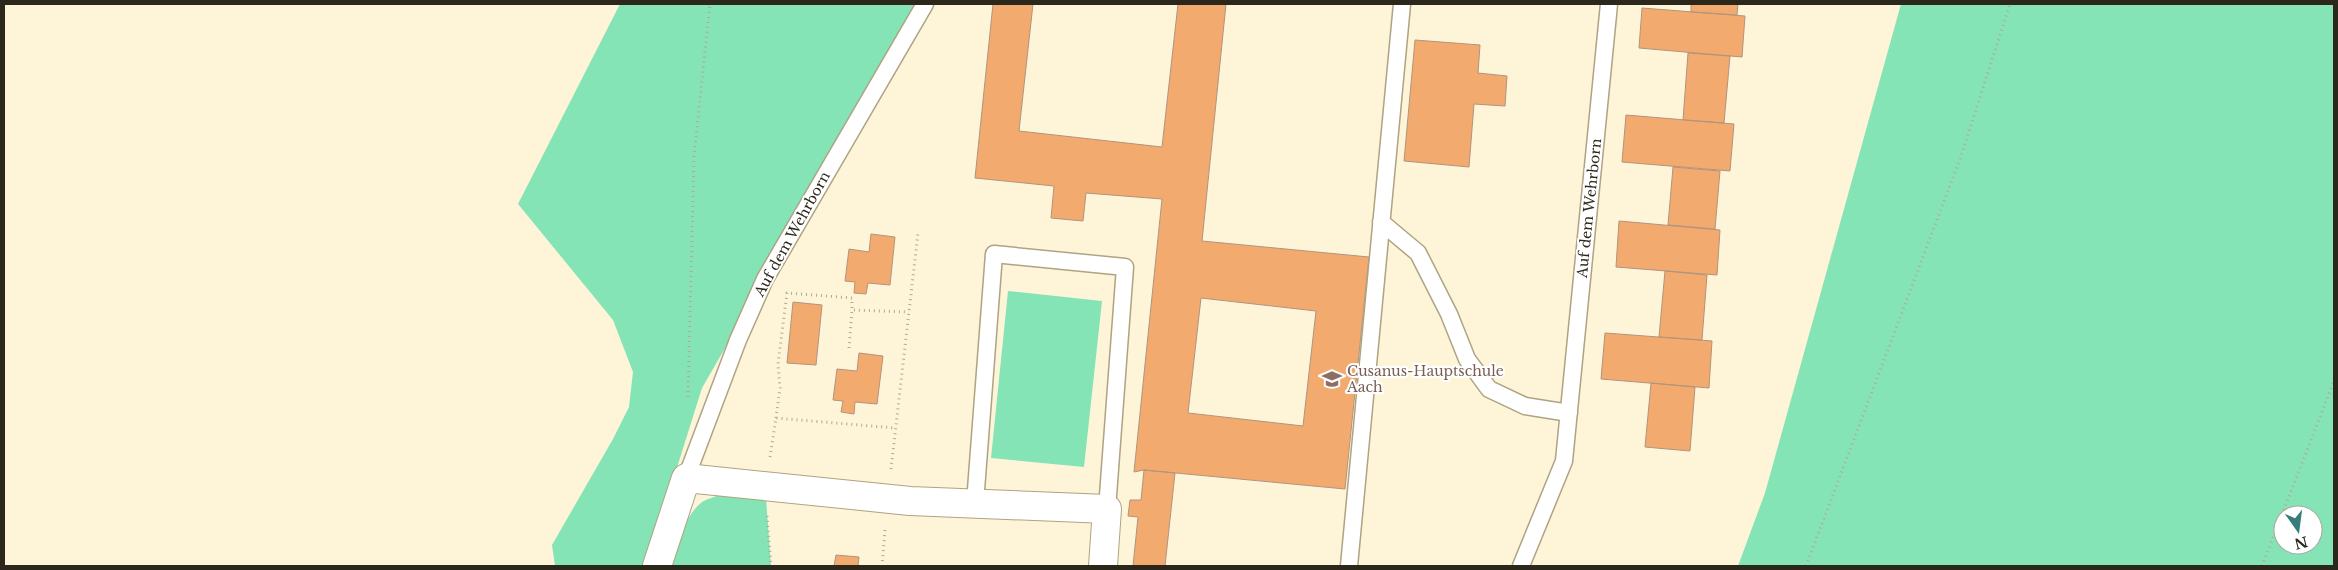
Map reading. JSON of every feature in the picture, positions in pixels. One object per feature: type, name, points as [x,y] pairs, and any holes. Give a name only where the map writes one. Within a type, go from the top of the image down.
[{"type":"street","points":[[686,478],[910,501],[1107,509],[1103,566]]},
{"type":"street","name":"Auf dem Wehrborn","points":[[657,566],[686,478]]},
{"type":"lane","name":"Auf dem Wehrborn","points":[[686,478],[738,340],[765,279],[925,4]]},
{"type":"lane","points":[[1349,566],[1402,4]]},
{"type":"lane","name":"Auf dem Wehrborn","points":[[1521,566],[1564,460],[1609,4]]},
{"type":"lane","points":[[1381,222],[1418,253],[1449,314],[1467,359],[1489,388],[1525,406],[1569,413]]},
{"type":"lane","points":[[975,503],[994,254],[1125,267],[1107,509]]},
{"type":"path","points":[[688,400],[694,156],[710,4]]},
{"type":"path","points":[[1806,566],[1960,159],[2010,4]]},
{"type":"path","points":[[895,428],[918,233]]},
{"type":"path","points":[[776,418],[780,388],[778,364],[787,293],[852,298],[849,348]]},
{"type":"path","points":[[852,310],[909,312]]},
{"type":"path","points":[[2262,566],[2334,381]]},
{"type":"green space","points":[[620,4],[923,4],[702,388],[646,566],[555,566],[552,545],[613,439],[629,407],[633,372],[613,320],[518,204]]},
{"type":"green space","points":[[1901,4],[2334,4],[2334,566],[1738,566],[1765,493]]},
{"type":"green space","points":[[1008,291],[1102,301],[1084,467],[991,458]]},
{"type":"green space","points":[[724,493],[766,498],[771,566],[670,566],[690,515],[702,502]]},
{"type":"building","points":[[993,4],[1033,4],[1019,131],[1162,147],[1178,4],[1226,4],[1202,241],[1369,257],[1345,489],[1144,470],[1134,472],[1162,199],[1086,193],[1083,221],[1051,218],[1054,186],[975,178]],"holes":[[[1201,298],[1316,311],[1303,426],[1188,413]]]},
{"type":"building","points":[[1691,4],[1738,4],[1737,15],[1691,12]]},
{"type":"building","points":[[1642,8],[1745,16],[1742,57],[1639,48]]},
{"type":"building","points":[[1415,40],[1480,45],[1478,73],[1507,76],[1505,106],[1474,104],[1469,167],[1404,161]]},
{"type":"building","points":[[1688,53],[1730,56],[1724,123],[1683,120]]},
{"type":"building","points":[[1626,115],[1734,124],[1730,171],[1622,162]]},
{"type":"building","points":[[1673,167],[1720,171],[1715,229],[1668,225]]},
{"type":"building","points":[[1619,221],[1720,230],[1717,275],[1616,267]]},
{"type":"building","points":[[871,234],[895,237],[890,285],[868,283],[866,294],[854,293],[855,282],[845,281],[849,249],[869,252]]},
{"type":"building","points":[[1665,271],[1707,275],[1702,340],[1659,337]]},
{"type":"building","points":[[793,302],[822,305],[816,365],[787,363]]},
{"type":"building","points":[[1605,333],[1712,341],[1709,388],[1601,379]]},
{"type":"building","points":[[859,353],[883,356],[877,404],[855,402],[854,414],[841,412],[843,401],[833,400],[837,369],[857,371]]},
{"type":"building","points":[[1651,383],[1695,387],[1690,451],[1645,447]]},
{"type":"building","points":[[1144,470],[1175,473],[1165,566],[1133,566],[1138,517],[1128,516],[1130,500],[1141,500]]},
{"type":"building","points":[[836,555],[859,557],[858,566],[834,566]]},
{"type":"place","name":"Cusanus-Hauptschule Aach","points":[[1332,379]]}]
